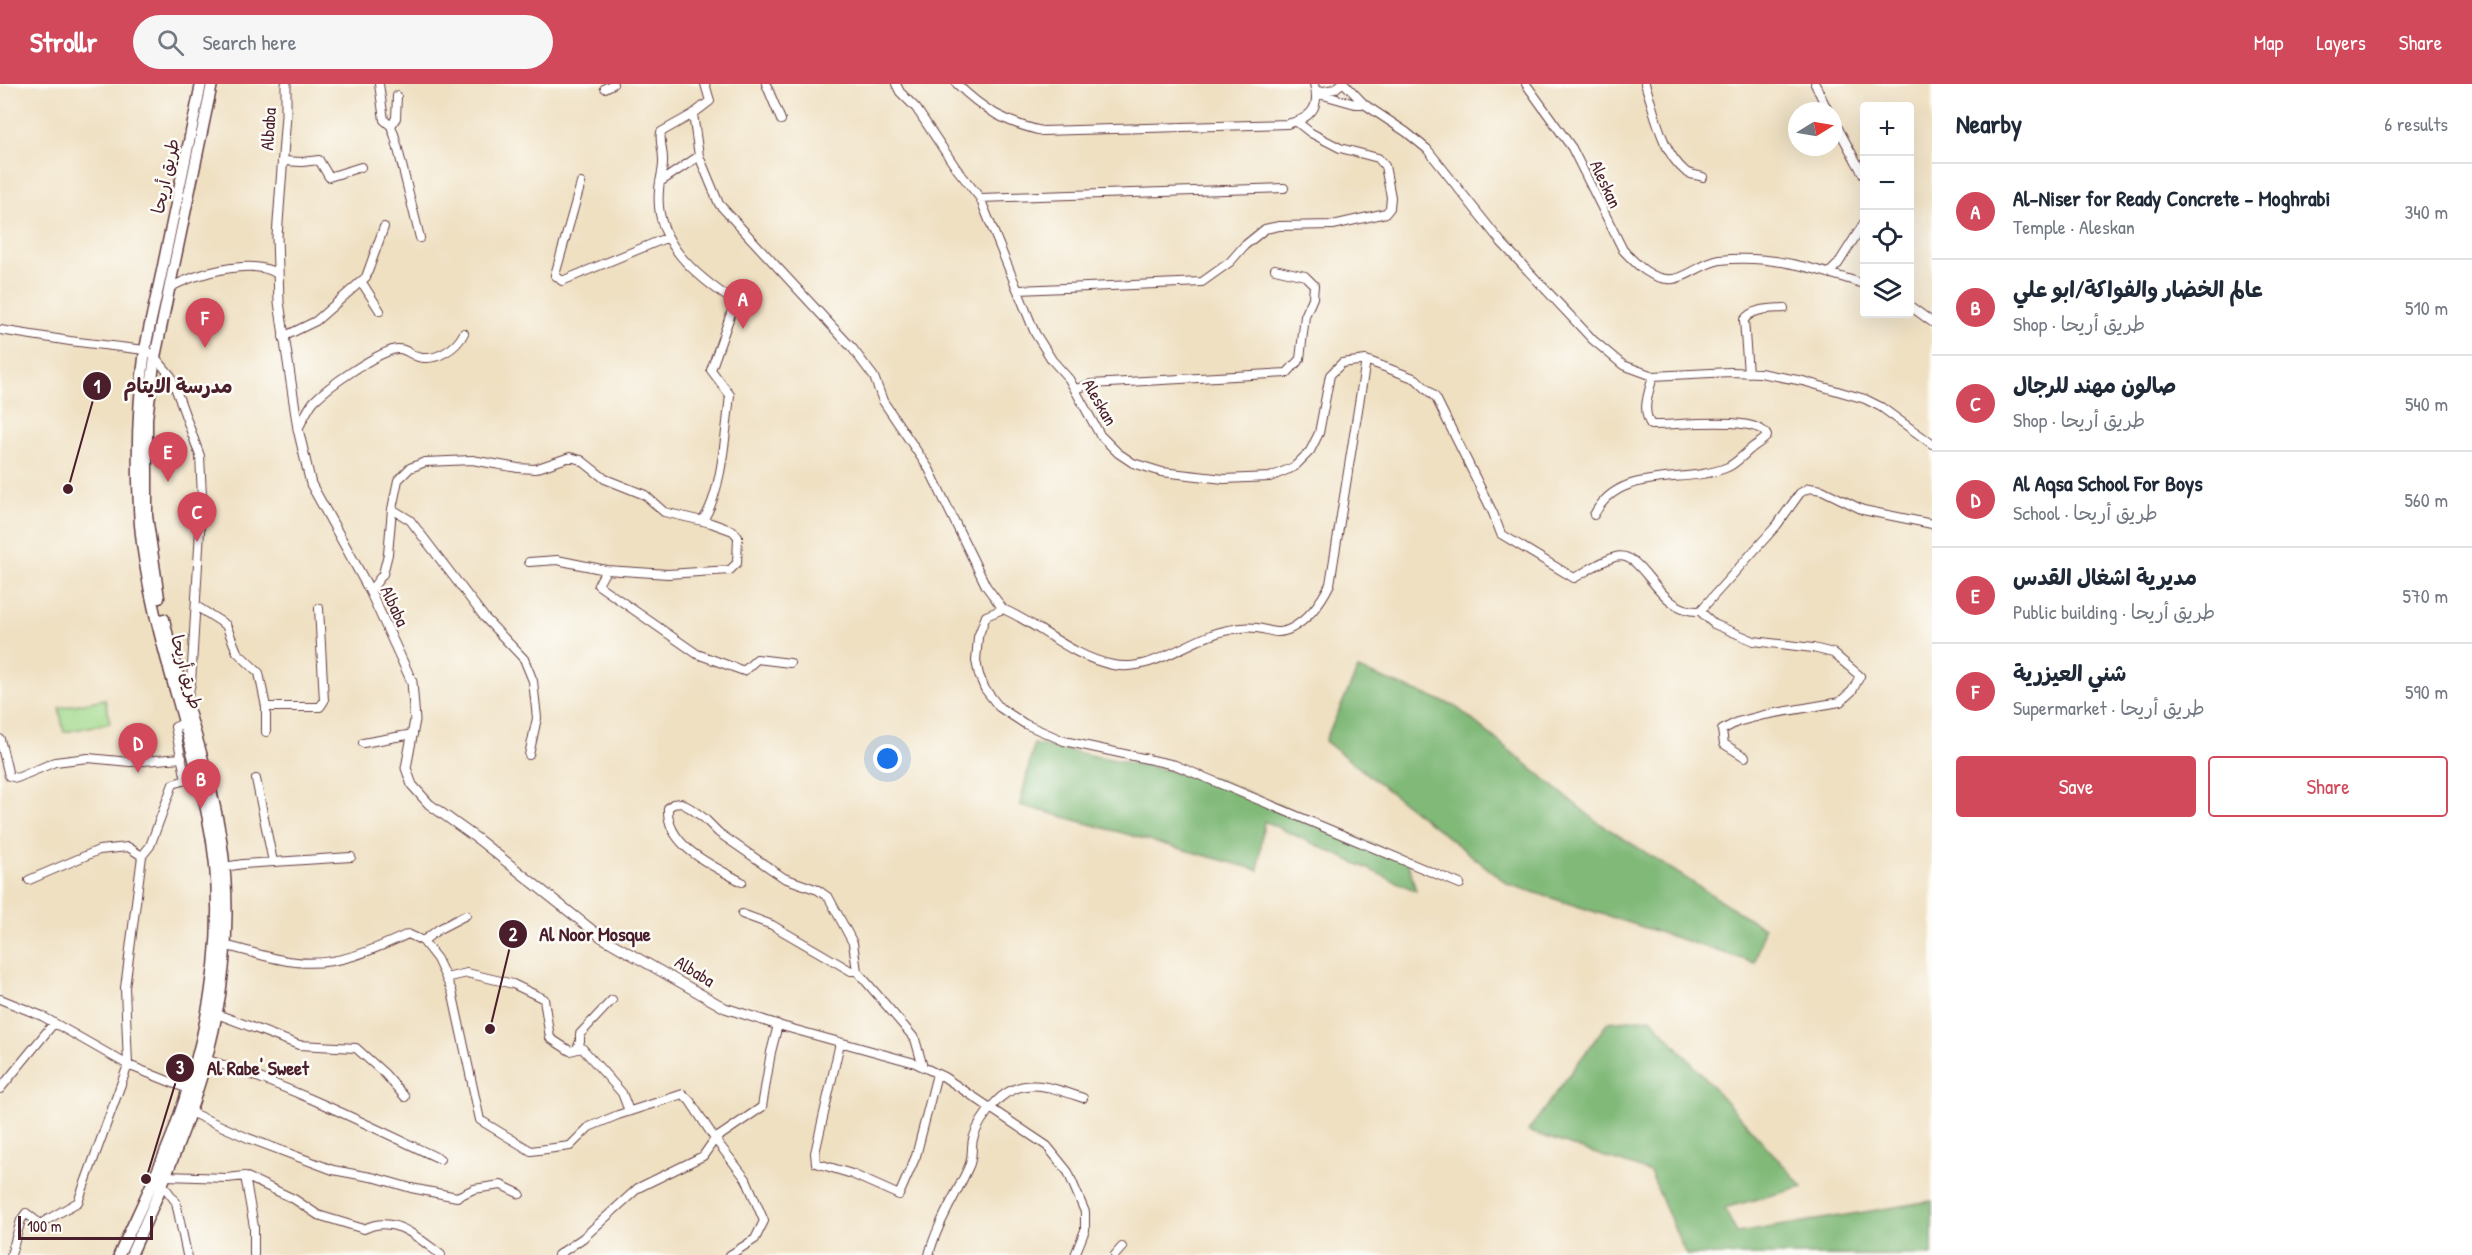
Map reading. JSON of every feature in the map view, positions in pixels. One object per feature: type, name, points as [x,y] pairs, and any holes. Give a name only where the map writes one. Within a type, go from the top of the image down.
[{"type":"main road","name":"طريق أريحا","points":[[119,1255],[168,1145],[188,1089],[204,1031],[221,945],[227,900],[221,839],[209,786],[145,570],[140,524],[139,418],[145,350],[201,84]]},
{"type":"main road","name":"طريق أريحا","points":[[131,1255],[192,1113],[208,1060],[217,1014],[221,945],[215,855],[184,723],[182,700],[154,575],[147,516],[147,418],[155,357],[212,84]]},
{"type":"street","name":"Albaba","points":[[286,84],[277,236],[278,274],[283,337],[298,429],[311,484],[370,591],[412,682],[415,720],[406,768],[412,785],[429,804],[488,847],[601,937],[725,1008],[778,1025]]},
{"type":"street","points":[[379,84],[384,120],[391,126],[420,238]]},
{"type":"street","points":[[702,521],[708,514],[714,498],[730,395],[711,370],[735,302],[708,284],[666,238],[659,205],[663,163],[661,132],[693,114],[710,101],[705,84]]},
{"type":"street","points":[[766,84],[781,120]]},
{"type":"street","name":"Aleskan","points":[[896,84],[916,108],[956,168],[980,198],[1035,333],[1052,360],[1076,389],[1100,435],[1118,453],[1133,463],[1162,472],[1224,479],[1270,477],[1294,467],[1310,451],[1319,433],[1330,375],[1342,363],[1366,360]]},
{"type":"street","points":[[957,84],[988,110],[1015,125],[1042,131],[1279,125],[1305,119],[1317,101],[1315,88]]},
{"type":"street","points":[[1315,88],[1335,89],[1343,84],[1364,104],[1427,149],[1501,242],[1605,351],[1623,365],[1653,376],[1748,373],[1803,381],[1865,399],[1894,415],[1932,444]]},
{"type":"street","name":"Aleskan","points":[[1526,84],[1572,147],[1614,236],[1623,250],[1650,275],[1673,279],[1703,264],[1720,260],[1777,261],[1805,265],[1829,273]]},
{"type":"street","points":[[1645,84],[1661,133],[1675,160],[1686,173],[1703,177]]},
{"type":"street","points":[[1815,84],[1824,102]]},
{"type":"street","points":[[1315,88],[1355,105],[1364,104]]},
{"type":"street","points":[[391,126],[396,118],[397,96]]},
{"type":"street","points":[[693,114],[699,156],[719,204],[853,349],[874,376],[883,401],[928,469],[986,586],[1003,609],[1020,616],[1098,662],[1116,666],[1134,665],[1169,655],[1195,641],[1230,630],[1257,628],[1274,634],[1291,628],[1310,616],[1323,599],[1330,584],[1366,360],[1416,379],[1436,398],[1494,513],[1501,534],[1574,578],[1617,556],[1628,557],[1641,566],[1652,585],[1672,604],[1689,612],[1700,611],[1777,525],[1800,493],[1809,488],[1822,490],[1863,510],[1932,524]]},
{"type":"street","points":[[1019,290],[1202,282],[1230,262],[1244,246],[1265,229],[1279,226],[1333,225],[1386,213],[1390,208],[1391,197],[1385,166],[1378,158],[1340,148],[1311,133],[1298,122]]},
{"type":"street","points":[[1842,136],[1860,169]]},
{"type":"street","points":[[660,182],[699,156]]},
{"type":"street","points":[[282,161],[319,160],[329,177],[361,167]]},
{"type":"street","points":[[581,183],[555,275],[562,281],[666,238]]},
{"type":"street","points":[[980,198],[1284,188]]},
{"type":"street","points":[[283,337],[316,321],[366,277],[384,227]]},
{"type":"street","points":[[1860,229],[1838,264],[1829,273],[1860,283]]},
{"type":"street","points":[[169,288],[183,281],[242,266],[268,268],[278,274]]},
{"type":"street","points":[[1076,389],[1091,384],[1287,373],[1300,359],[1305,316],[1314,298],[1314,285],[1305,276],[1275,269]]},
{"type":"street","points":[[361,281],[380,310]]},
{"type":"street","points":[[1748,373],[1744,320],[1748,314],[1759,310],[1784,308]]},
{"type":"street","points":[[1914,309],[1932,322]]},
{"type":"street","points":[[0,330],[145,350],[155,357],[171,376],[200,456],[202,496],[198,524],[191,683],[182,700]]},
{"type":"street","points":[[298,429],[313,402],[337,382],[380,356],[397,348],[417,356],[436,356],[460,341],[464,333]]},
{"type":"street","points":[[1594,515],[1600,504],[1615,491],[1648,479],[1705,474],[1727,467],[1767,436],[1765,431],[1758,427],[1740,423],[1651,425],[1646,416],[1646,403],[1653,376]]},
{"type":"street","points":[[370,591],[383,574],[398,480],[410,468],[425,462],[472,460],[535,469],[570,457],[581,460],[605,479],[645,495],[664,512],[733,531],[738,537],[735,568],[730,570],[668,574],[606,570],[557,560],[529,562]]},
{"type":"street","points":[[392,509],[410,519],[484,618],[524,659],[533,681],[537,718],[529,755]]},
{"type":"street","points":[[606,570],[598,585],[697,654],[744,671],[757,659],[790,663]]},
{"type":"street","points":[[196,606],[226,625],[237,652],[259,673],[266,707],[266,732]]},
{"type":"street","points":[[266,707],[320,706],[324,701],[319,608]]},
{"type":"street","points":[[1003,609],[986,616],[978,637],[976,661],[985,689],[999,707],[1025,724],[1064,741],[1175,765],[1460,884]]},
{"type":"street","points":[[1700,611],[1714,624],[1754,641],[1813,648],[1833,653],[1860,676],[1852,691],[1840,702],[1764,715],[1737,722],[1722,730],[1724,744],[1745,758]]},
{"type":"street","points":[[11,1255],[21,1220],[26,1213],[40,1224],[78,1202],[128,1065],[125,988],[142,856],[150,846],[172,784],[186,780],[175,727],[184,723]]},
{"type":"street","points":[[363,743],[413,734]]},
{"type":"street","points":[[0,739],[9,776],[17,778],[55,762],[77,759],[113,759],[130,762],[182,758]]},
{"type":"street","points":[[256,779],[273,862]]},
{"type":"street","points":[[742,882],[695,856],[675,834],[668,819],[668,808],[681,803],[690,808],[704,818],[718,833],[784,878],[818,890],[829,898],[853,943],[857,971],[915,1039],[923,1067]]},
{"type":"street","points":[[28,880],[99,850],[128,847],[142,856]]},
{"type":"street","points":[[224,867],[351,857]]},
{"type":"street","points":[[742,914],[772,925],[851,971],[857,971]]},
{"type":"street","points":[[423,941],[439,929],[466,915]]},
{"type":"street","points":[[221,945],[296,962],[330,963],[379,948],[408,933],[423,941],[437,959],[452,991],[480,1120],[531,1151],[570,1146],[590,1127],[629,1111],[682,1094],[690,1101],[715,1139],[746,1179],[765,1221],[755,1239],[730,1255]]},
{"type":"street","points":[[446,978],[467,973],[513,984],[544,999],[550,1038],[570,1051],[582,1048],[622,1093],[629,1111]]},
{"type":"street","points":[[0,999],[42,1016],[128,1065],[188,1089]]},
{"type":"street","points":[[577,1049],[580,1034],[612,1000]]},
{"type":"street","points":[[217,1014],[299,1045],[356,1048],[385,1074],[405,1097]]},
{"type":"street","points":[[0,1089],[54,1023]]},
{"type":"street","points":[[558,1255],[583,1238],[638,1188],[703,1156],[715,1139],[762,1107],[778,1025],[923,1067],[991,1107],[1047,1146],[1068,1172],[1085,1212],[1085,1230],[1076,1255]]},
{"type":"street","points":[[840,1043],[815,1153],[816,1162],[852,1173],[899,1195],[916,1156],[937,1074]]},
{"type":"street","points":[[208,1060],[235,1068],[332,1108],[440,1159]]},
{"type":"street","points":[[929,1254],[941,1222],[971,1163],[973,1140],[984,1115],[1003,1094],[1017,1087],[1051,1087],[1083,1098]]},
{"type":"street","points":[[192,1113],[248,1138],[333,1170],[457,1197],[474,1189],[501,1185],[520,1194]]},
{"type":"street","points":[[245,1176],[254,1227],[254,1255]]},
{"type":"street","points":[[187,1255],[176,1202],[165,1180],[245,1176],[294,1199],[318,1215],[364,1229],[374,1224],[389,1223],[418,1238],[441,1255]]},
{"type":"street","points":[[1115,1255],[1122,1247]]},
{"type":"green space","points":[[1358,669],[1455,706],[1596,821],[1764,928],[1755,963],[1508,884],[1325,741]]},
{"type":"green space","points":[[105,699],[110,723],[64,732],[59,708]]},
{"type":"green space","points":[[1034,744],[1218,780],[1407,859],[1416,891],[1264,821],[1258,870],[1020,805]]},
{"type":"green space","points":[[1651,1018],[1803,1187],[1724,1208],[1737,1233],[1932,1201],[1932,1255],[1686,1255],[1650,1172],[1528,1131],[1608,1022]]},
{"type":"place","name":"Al-Niser for Ready Concrete - Moghrabi","points":[[743,329]]},
{"type":"place","name":"شني العيزرية","points":[[205,348]]},
{"type":"place","name":"مديرية اشغال القدس","points":[[168,482]]},
{"type":"place","name":"مدرسة الايتام","points":[[68,489]]},
{"type":"place","name":"صالون مهند للرجال","points":[[197,542]]},
{"type":"place","name":"Al Aqsa School For Boys","points":[[138,773]]},
{"type":"place","name":"عالم الخضار والفواكة/ابو علي","points":[[201,809]]},
{"type":"place","name":"Al Noor Mosque","points":[[490,1029]]},
{"type":"place","name":"Al Rabe' Sweet","points":[[146,1179]]}]
